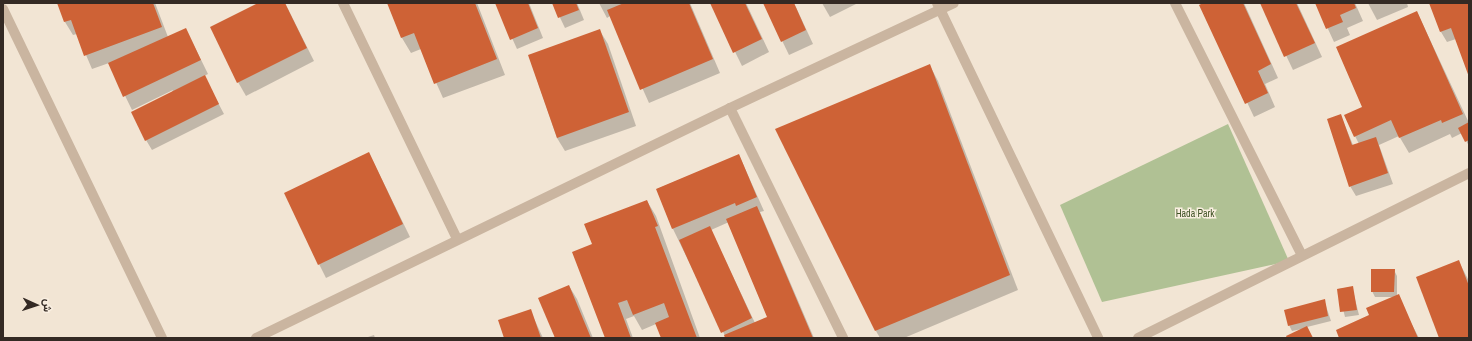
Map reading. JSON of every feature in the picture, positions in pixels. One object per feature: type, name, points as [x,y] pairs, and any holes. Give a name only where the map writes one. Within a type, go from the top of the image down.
[{"type":"street","points":[[343,3],[457,239]]},
{"type":"street","points":[[256,338],[939,6],[954,3]]},
{"type":"street","points":[[1175,3],[1302,255]]},
{"type":"street","points":[[939,6],[1098,338]]},
{"type":"street","points":[[3,9],[162,338]]},
{"type":"street","points":[[730,108],[842,338]]},
{"type":"street","points":[[1138,338],[1469,173]]},
{"type":"green space","name":"Hada Park","points":[[1228,124],[1289,261],[1102,302],[1060,205]]},
{"type":"building","points":[[57,3],[153,3],[162,27],[84,56],[71,20],[64,22]]},
{"type":"building","points":[[258,3],[285,3],[307,48],[237,83],[210,27]]},
{"type":"building","points":[[387,3],[475,3],[497,59],[434,84],[414,33],[401,38]]},
{"type":"building","points":[[495,3],[528,3],[538,28],[510,40]]},
{"type":"building","points":[[552,3],[576,3],[579,10],[558,18]]},
{"type":"building","points":[[624,3],[689,3],[713,59],[640,90],[607,10]]},
{"type":"building","points":[[710,3],[745,3],[762,39],[733,53]]},
{"type":"building","points":[[763,3],[794,3],[806,30],[781,42]]},
{"type":"building","points":[[1203,3],[1243,3],[1271,64],[1258,71],[1268,93],[1245,104],[1199,5]]},
{"type":"building","points":[[1260,3],[1296,3],[1315,43],[1284,57]]},
{"type":"building","points":[[1315,3],[1354,3],[1356,8],[1340,15],[1343,22],[1326,29]]},
{"type":"building","points":[[1429,3],[1469,3],[1469,77],[1451,28],[1440,32]]},
{"type":"building","points":[[1417,11],[1463,114],[1442,123],[1441,120],[1399,138],[1391,120],[1354,137],[1344,115],[1362,107],[1336,47]]},
{"type":"building","points":[[186,28],[201,60],[123,97],[108,63]]},
{"type":"building","points":[[600,29],[629,112],[557,138],[528,55]]},
{"type":"building","points":[[930,64],[1010,275],[875,331],[775,129]]},
{"type":"building","points":[[205,75],[219,104],[145,141],[131,112]]},
{"type":"building","points":[[1341,114],[1352,145],[1376,137],[1388,173],[1349,187],[1327,119]]},
{"type":"building","points":[[1469,122],[1469,140],[1465,142],[1458,128]]},
{"type":"building","points":[[369,152],[403,224],[318,265],[284,193]]},
{"type":"building","points":[[739,154],[757,197],[736,206],[735,203],[672,229],[656,189]]},
{"type":"building","points":[[647,200],[658,226],[655,227],[697,338],[661,338],[655,323],[669,317],[664,303],[633,315],[627,300],[618,303],[631,338],[605,338],[572,252],[592,244],[584,224]]},
{"type":"building","points":[[757,206],[813,338],[725,338],[724,335],[767,317],[726,219]]},
{"type":"building","points":[[710,226],[752,318],[721,333],[679,240]]},
{"type":"building","points":[[1459,260],[1469,286],[1469,338],[1439,338],[1416,277]]},
{"type":"building","points":[[1371,269],[1395,269],[1394,292],[1371,292]]},
{"type":"building","points":[[569,285],[591,338],[555,338],[538,298]]},
{"type":"building","points":[[1353,286],[1357,310],[1340,312],[1337,289]]},
{"type":"building","points":[[1399,294],[1418,338],[1339,338],[1336,330],[1369,315],[1366,308]]},
{"type":"building","points":[[1325,299],[1328,316],[1288,326],[1284,310]]},
{"type":"building","points":[[531,309],[541,338],[504,338],[498,320]]},
{"type":"building","points":[[1307,326],[1313,338],[1287,338],[1286,336]]}]
